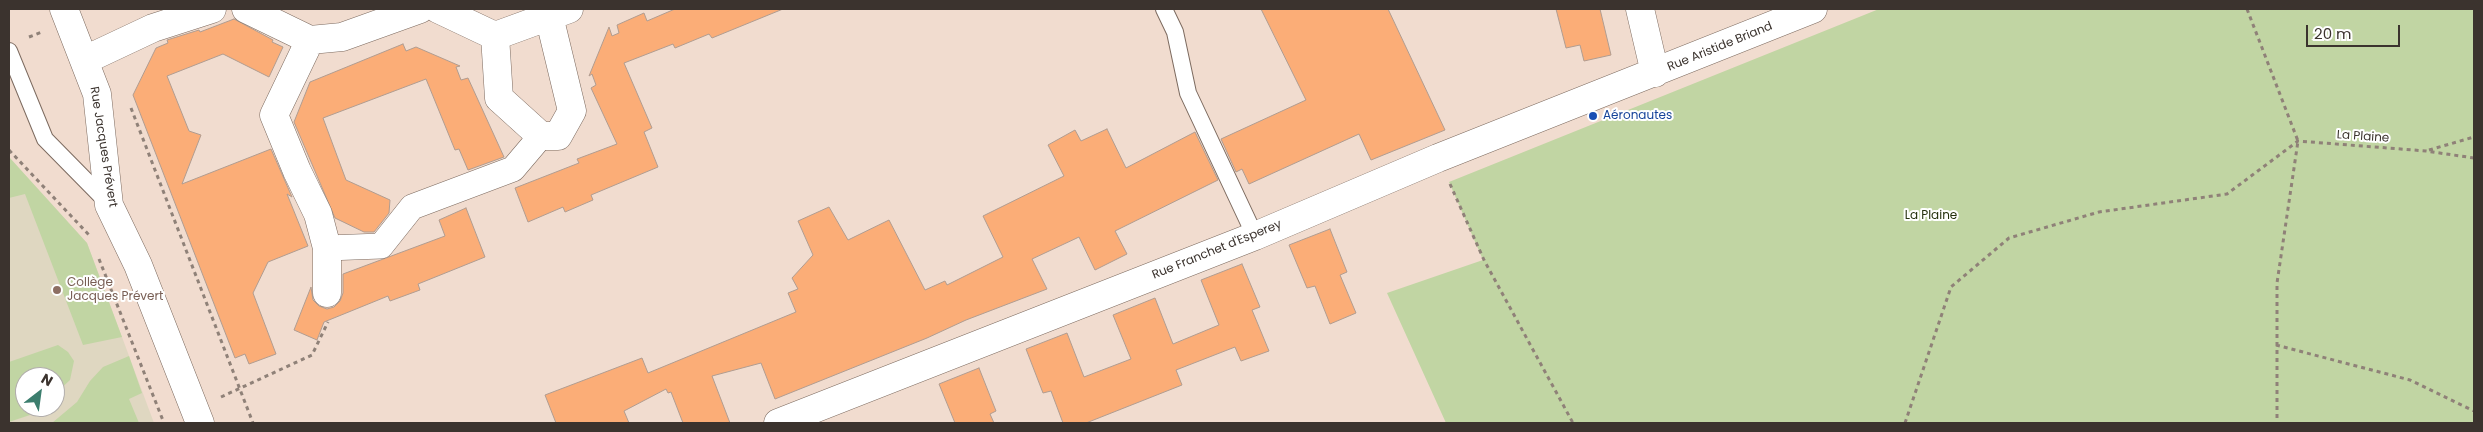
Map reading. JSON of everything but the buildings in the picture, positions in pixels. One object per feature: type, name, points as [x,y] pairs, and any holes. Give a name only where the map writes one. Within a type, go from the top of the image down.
[{"type":"street","name":"Rue Jacques Prévert","points":[[64,9],[85,60],[96,94],[109,205],[138,265],[197,416]]},
{"type":"street","points":[[85,60],[153,28],[212,9]]},
{"type":"street","points":[[246,9],[310,40],[342,37],[420,9]]},
{"type":"street","points":[[438,9],[495,36],[559,12],[572,112],[558,136],[540,136],[499,98],[495,36]]},
{"type":"street","points":[[1640,9],[1654,73]]},
{"type":"street","name":"Rue Aristide Briand","points":[[1654,73],[1813,9]]},
{"type":"street","points":[[310,40],[274,115],[297,171],[318,214],[327,248],[327,293]]},
{"type":"street","name":"Rue Franchet d'Esperey","points":[[778,423],[1255,236],[1438,158],[1654,73]]},
{"type":"street","points":[[327,248],[381,246],[412,207],[513,169],[540,136]]},
{"type":"lane","points":[[1164,9],[1175,32],[1188,93],[1255,236]]},
{"type":"lane","points":[[9,51],[45,138],[109,205]]},
{"type":"path","points":[[2247,9],[2298,141],[2277,283],[2277,423]]},
{"type":"path","points":[[129,104],[253,423]]},
{"type":"path","name":"La Plaine","points":[[2426,150],[2474,137]]},
{"type":"path","points":[[1905,423],[1951,287],[2009,238],[2099,212],[2227,194],[2298,141]]},
{"type":"path","name":"La Plaine","points":[[2298,141],[2426,150],[2474,158]]},
{"type":"path","points":[[9,150],[91,237]]},
{"type":"path","points":[[1438,158],[1484,260],[1573,423]]},
{"type":"path","points":[[98,255],[164,423]]},
{"type":"path","points":[[197,416],[239,388],[312,355],[335,308],[327,293]]},
{"type":"path","points":[[2276,345],[2410,380],[2474,411]]},
{"type":"shaded area","name":"Collège Jacques Prévert","points":[[9,157],[87,243],[154,423],[9,423]]},
{"type":"green space","name":"La Plaine","points":[[1879,9],[2474,9],[2474,423],[1446,423],[1387,293],[1483,260],[1449,182]]},
{"type":"green space","points":[[9,157],[87,243],[122,337],[83,345],[25,194],[9,198]]},
{"type":"green space","points":[[58,345],[68,352],[74,361],[70,380],[65,385],[65,367],[15,367],[15,417],[24,417],[9,422],[9,362]]},
{"type":"green space","points":[[129,356],[142,393],[129,399],[139,423],[52,423],[59,417],[65,417],[65,412],[77,402],[90,381],[103,367]]},
{"type":"place","name":"Aéronautes","points":[[1593,116]]},
{"type":"place","name":"Collège Jacques Prévert","points":[[57,290]]}]
